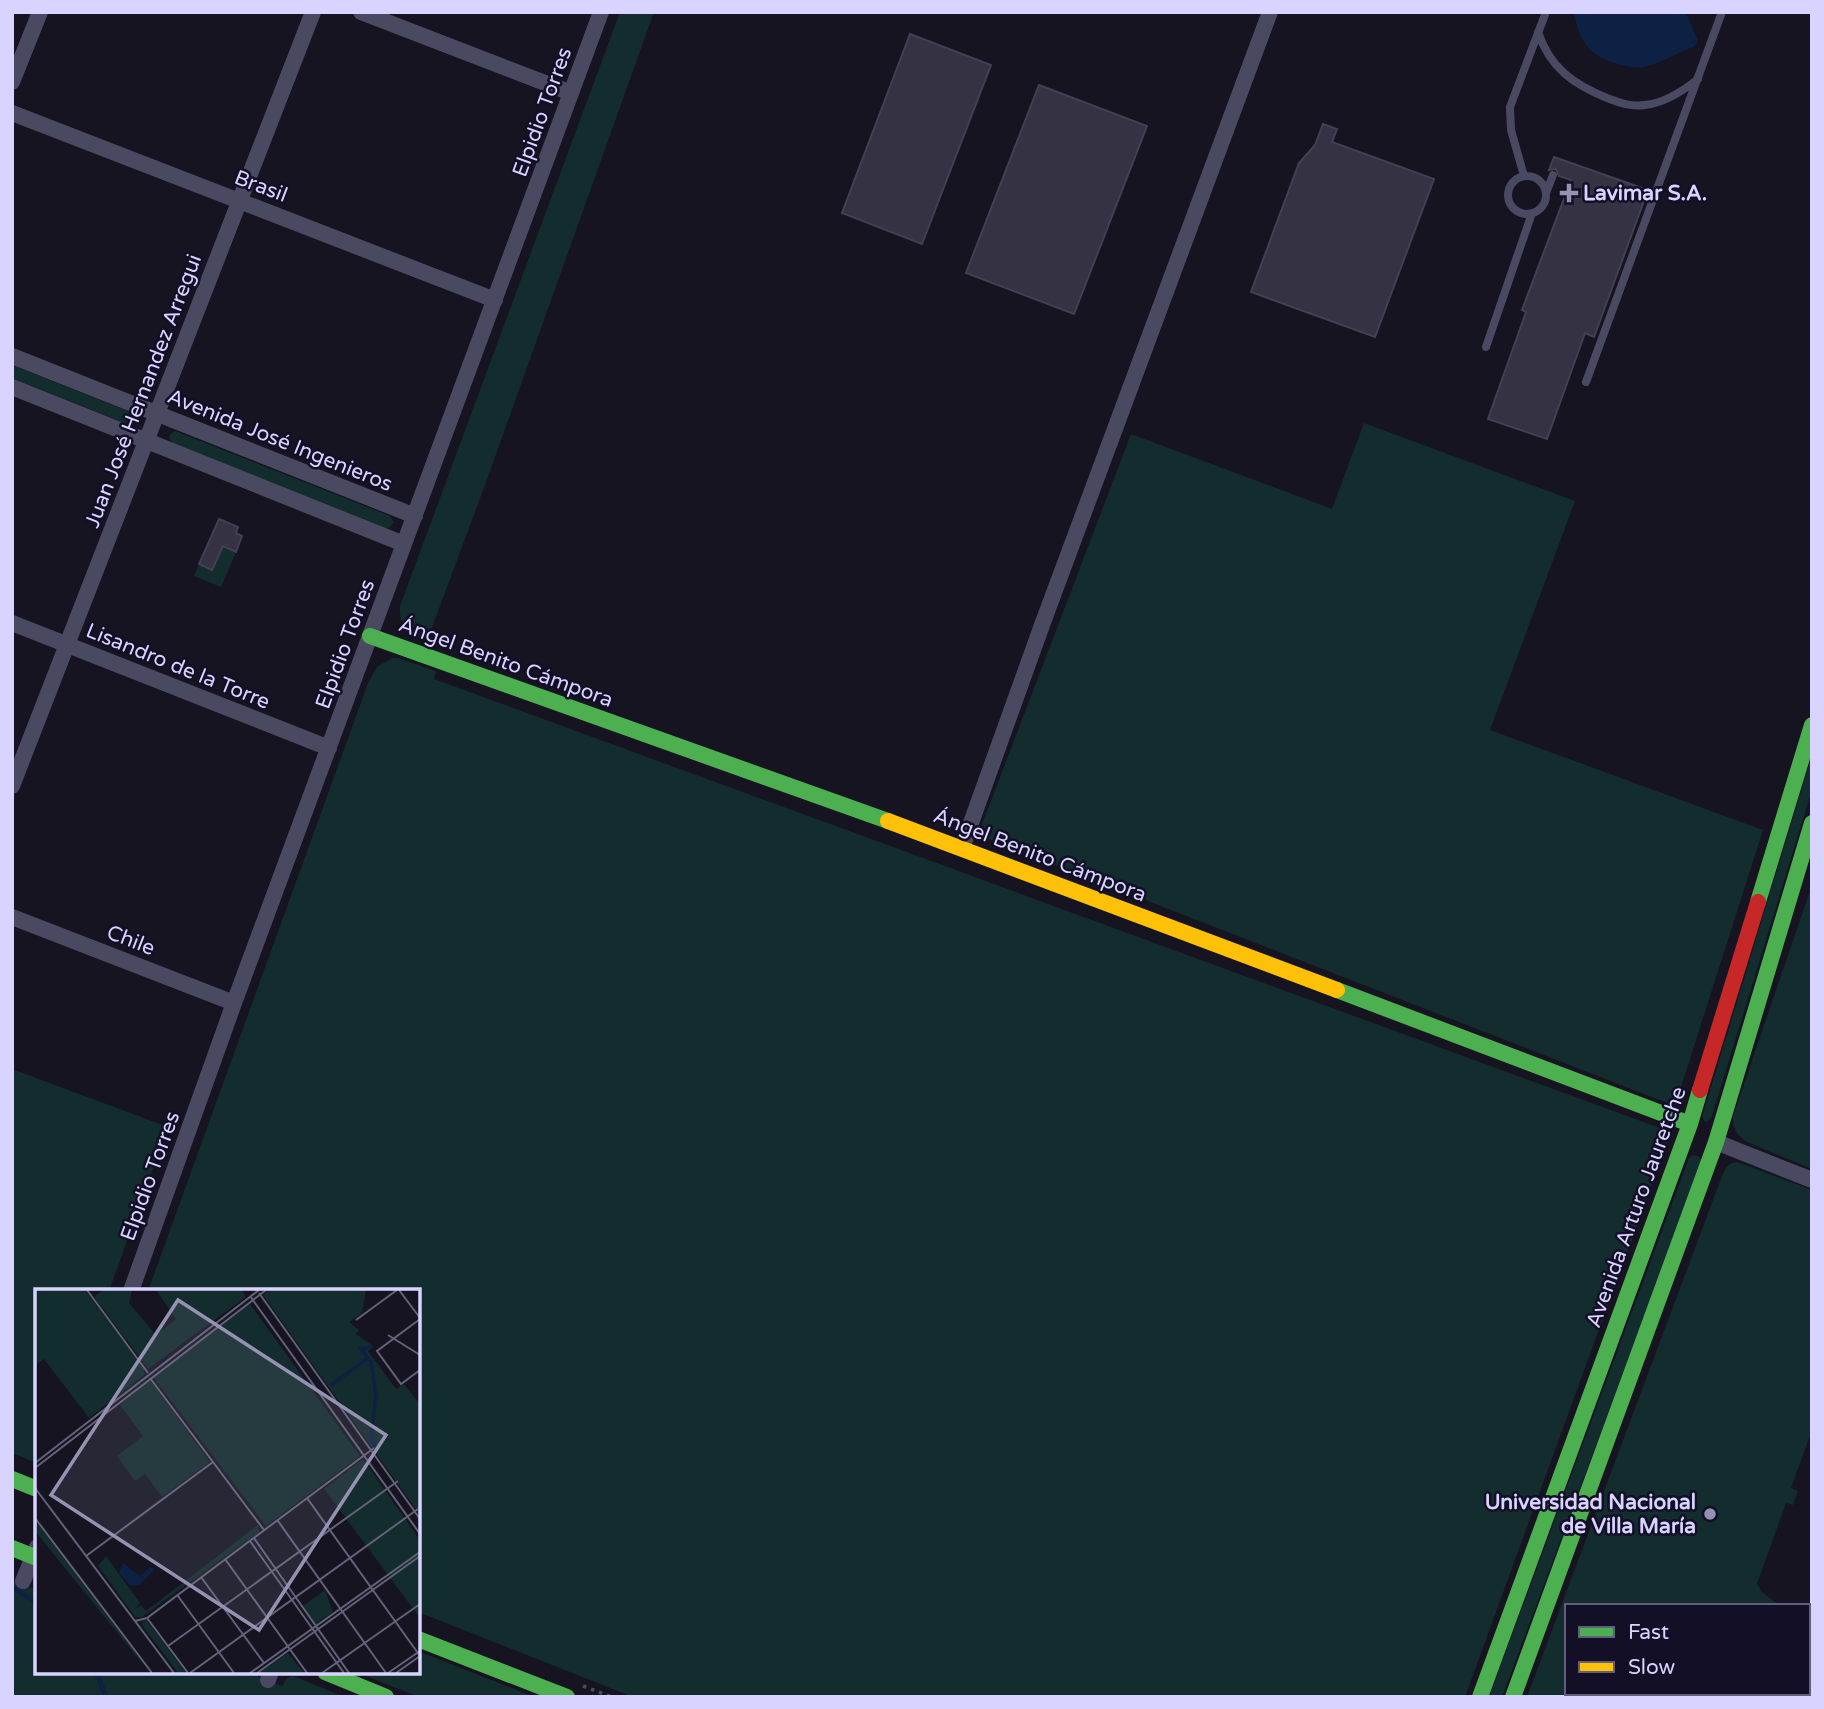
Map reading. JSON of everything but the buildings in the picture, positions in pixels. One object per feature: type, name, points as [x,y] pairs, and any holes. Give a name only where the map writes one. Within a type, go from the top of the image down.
[{"type":"main road","name":"Ángel Benito Cámpora","points":[[370,636],[961,848],[1689,1128],[1716,1142]]},
{"type":"main road","name":"Avenida Arturo Jauretche","points":[[1480,1697],[1689,1128],[1812,725]]},
{"type":"main road","points":[[1513,1697],[1716,1142],[1812,823]]},
{"type":"main road","points":[[12,1479],[35,1488]]},
{"type":"main road","points":[[12,1548],[35,1553]]},
{"type":"main road","points":[[420,1640],[567,1697]]},
{"type":"main road","points":[[330,1674],[386,1697]]},
{"type":"street","points":[[12,82],[40,12]]},
{"type":"street","name":"Juan José Hernandez Arregui","points":[[12,786],[313,12]]},
{"type":"street","points":[[361,12],[572,93]]},
{"type":"street","name":"Elpidio Torres","points":[[132,1289],[234,1003],[601,12]]},
{"type":"street","points":[[961,848],[1270,12]]},
{"type":"street","name":"Brasil","points":[[12,113],[495,300]]},
{"type":"street","name":"Avenida José Ingenieros","points":[[12,356],[415,516]]},
{"type":"street","points":[[12,387],[404,544]]},
{"type":"street","name":"Lisandro de la Torre","points":[[12,622],[329,748]]},
{"type":"street","name":"Chile","points":[[12,917],[234,1003]]},
{"type":"street","points":[[1716,1142],[1812,1180]]},
{"type":"street","points":[[23,1581],[35,1555]]},
{"type":"lane","points":[[1524,176],[1511,130],[1510,107],[1546,12]]},
{"type":"lane","points":[[1586,382],[1722,12]]},
{"type":"lane","points":[[1538,32],[1550,57],[1564,74],[1583,88],[1624,105],[1657,103],[1698,79]]},
{"type":"lane","points":[[1486,347],[1532,213],[1543,205],[1553,175]]},
{"type":"lane","points":[[1532,213],[1518,212],[1511,206],[1507,198],[1509,187],[1524,176],[1530,176],[1541,182],[1546,193]]},
{"type":"green space","points":[[620,12],[654,12],[427,641],[409,633],[401,619],[400,606]]},
{"type":"green space","points":[[12,365],[130,412],[133,415],[132,420],[125,423],[12,378]]},
{"type":"green space","points":[[1364,423],[1575,501],[1490,730],[1763,830],[1675,1106],[978,835],[1131,434],[1332,509]]},
{"type":"green space","points":[[175,431],[390,516],[394,522],[389,528],[385,528],[172,443],[169,437]]},
{"type":"green space","points":[[223,546],[236,552],[221,587],[194,576],[199,564],[212,570]]},
{"type":"green space","points":[[392,658],[398,658],[436,671],[434,679],[1671,1132],[1465,1697],[633,1697],[420,1613],[420,1289],[149,1289],[368,683],[377,667]]},
{"type":"green space","points":[[1812,755],[1812,790],[1712,1116],[1705,1122],[1702,1117]]},
{"type":"green space","points":[[1812,885],[1812,1169],[1747,1142],[1736,1131],[1733,1116]]},
{"type":"green space","points":[[12,1069],[168,1127],[110,1289],[35,1289],[35,1462],[12,1453]]},
{"type":"green space","points":[[1693,1155],[1699,1156],[1702,1162],[1502,1697],[1489,1697],[1689,1158]]},
{"type":"green space","name":"Universidad Nacional de Villa María","points":[[1737,1162],[1812,1190],[1812,1430],[1791,1488],[1798,1491],[1793,1505],[1786,1503],[1757,1584],[1762,1592],[1777,1604],[1565,1604],[1565,1695],[1810,1695],[1810,1618],[1812,1697],[1527,1697],[1722,1176],[1731,1163]]},
{"type":"green space","points":[[12,1580],[35,1589],[35,1674],[259,1674],[258,1677],[282,1686],[287,1678],[293,1676],[345,1697],[12,1697]]},
{"type":"green space","points":[[420,1652],[535,1697],[419,1697],[361,1674],[420,1674]]},
{"type":"water","points":[[1574,12],[1684,12],[1698,39],[1693,47],[1654,64],[1641,67],[1624,66],[1602,58],[1588,47],[1579,32]]},
{"type":"waterway","points":[[12,1587],[35,1602]]},
{"type":"waterway","points":[[97,1674],[106,1697]]},
{"type":"traffic: fast","points":[[370,636],[888,821]]},
{"type":"traffic: fast","points":[[1758,902],[1812,725]]},
{"type":"traffic: fast","points":[[1513,1697],[1716,1142],[1812,823]]},
{"type":"traffic: fast","points":[[1337,990],[1690,1124]]},
{"type":"traffic: fast","points":[[1480,1697],[1690,1124],[1700,1090]]},
{"type":"traffic: fast","points":[[12,1479],[35,1488]]},
{"type":"traffic: fast","points":[[12,1548],[35,1557]]},
{"type":"traffic: fast","points":[[420,1640],[567,1697]]},
{"type":"traffic: fast","points":[[330,1674],[386,1697]]},
{"type":"traffic: slow","points":[[888,821],[1337,990]]},
{"type":"traffic: jam","points":[[1700,1090],[1758,902]]},
{"type":"place","name":"Lavimar S.A.","points":[[1569,193]]},
{"type":"place","name":"Universidad Nacional de Villa María","points":[[1710,1514]]}]
